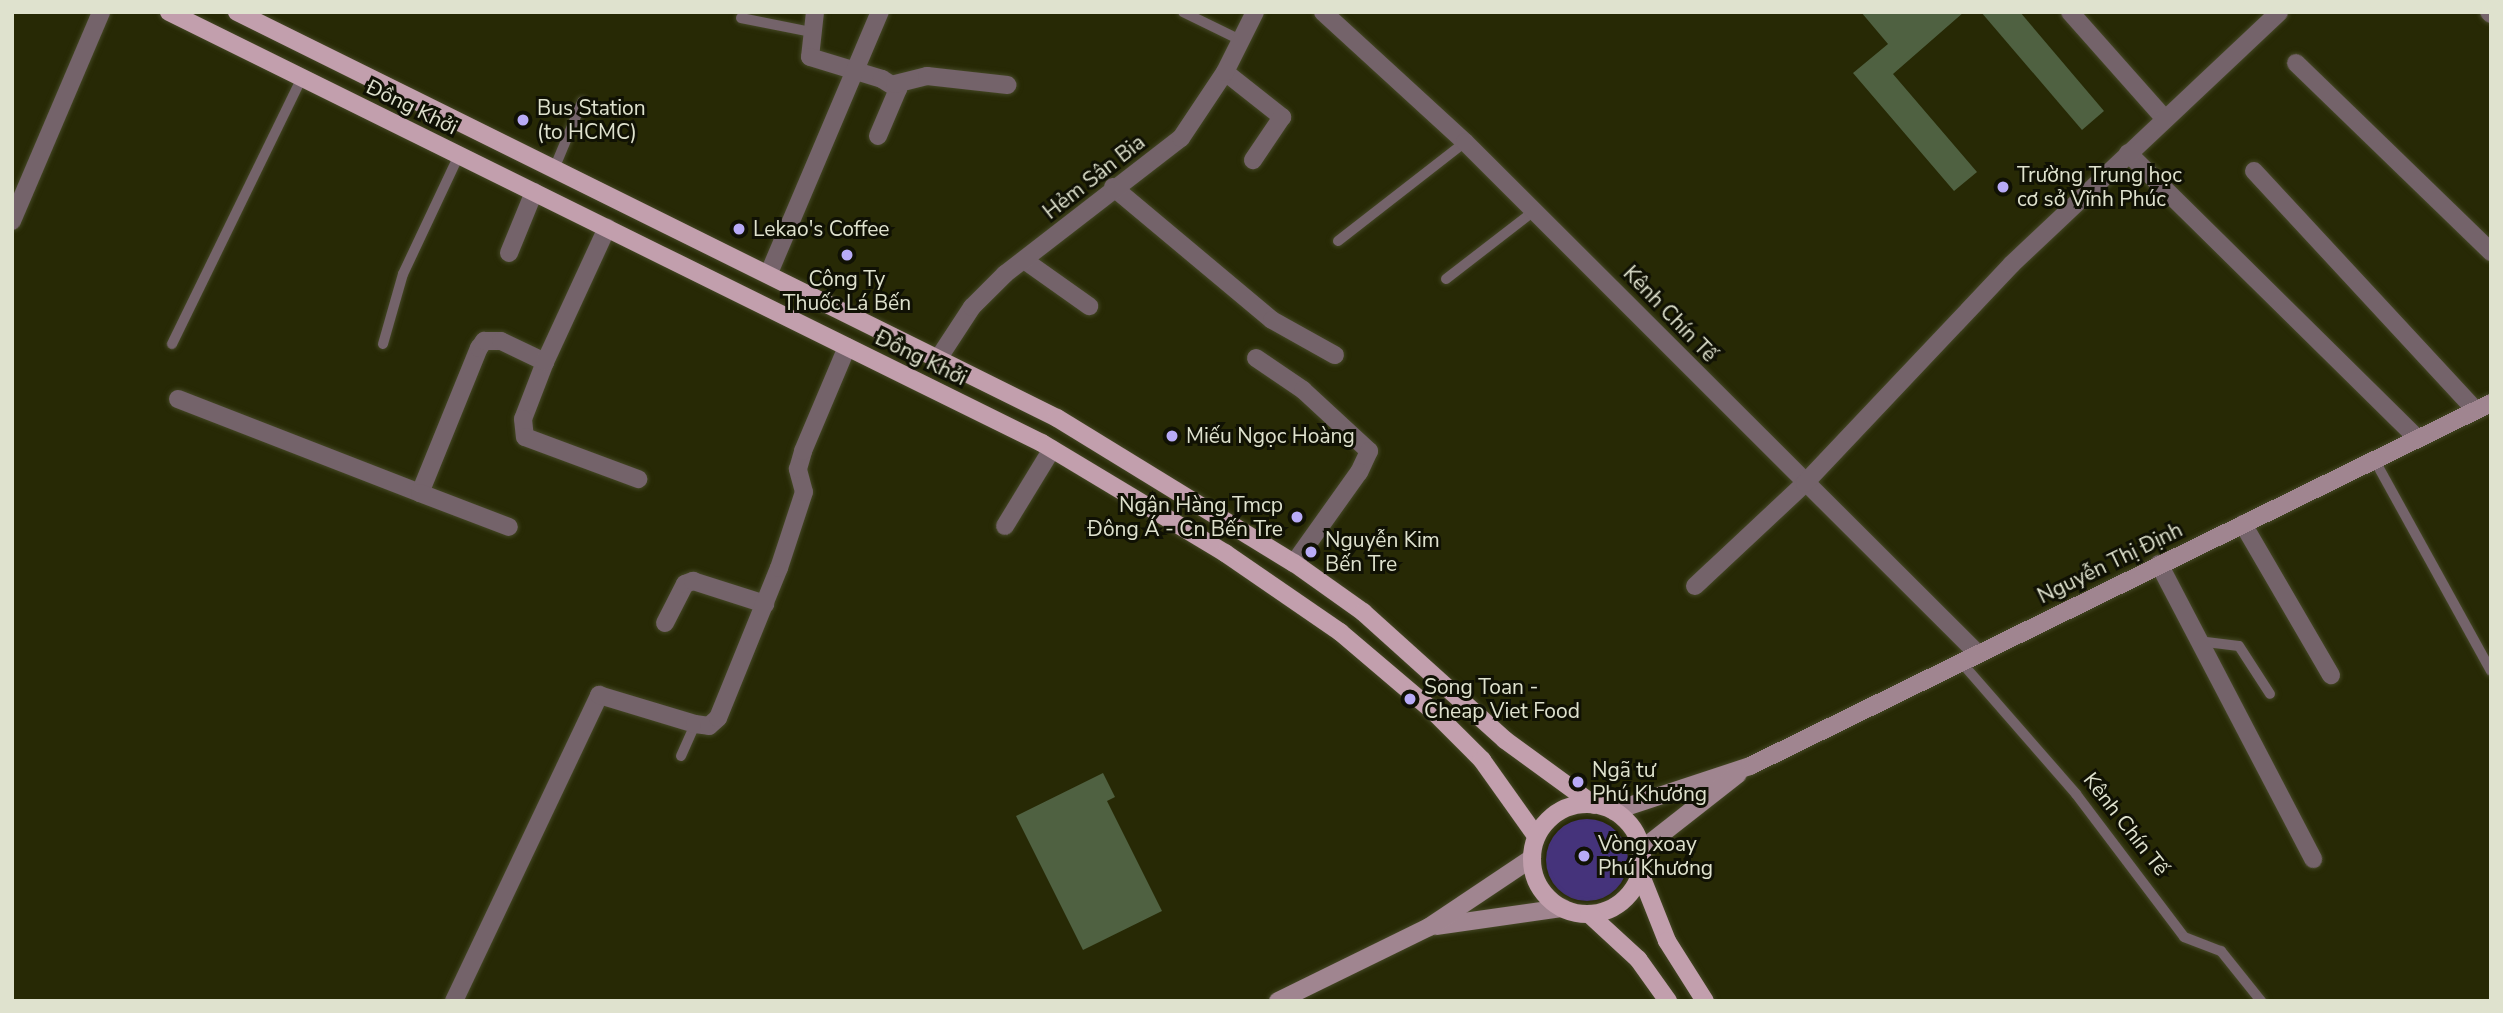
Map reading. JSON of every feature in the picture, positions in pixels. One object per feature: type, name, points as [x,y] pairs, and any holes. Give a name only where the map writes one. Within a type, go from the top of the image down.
[{"type":"main road","name":"Đồng Khởi","points":[[169,12],[1047,446],[1225,553],[1340,632],[1432,710],[1482,760],[1536,836]]},
{"type":"main road","name":"Đồng Khởi","points":[[237,12],[769,273],[1057,418],[1293,563],[1363,612],[1453,689],[1505,740],[1594,804]]},
{"type":"main road","points":[[534,192],[551,167]]},
{"type":"main road","name":"Nguyễn Thị Định","points":[[1614,811],[1750,766],[2483,407]]},
{"type":"main road","points":[[1047,446],[1057,418]]},
{"type":"main road","points":[[1432,710],[1453,689]]},
{"type":"main road","name":"Nguyễn Thị Định","points":[[1642,850],[1750,766]]},
{"type":"main road","points":[[1563,908],[1540,888],[1532,858],[1536,836],[1544,824],[1566,808],[1594,804],[1614,811],[1627,821],[1642,850],[1640,873],[1667,941],[1705,1001]]},
{"type":"main road","points":[[1278,1001],[1429,927],[1532,858]]},
{"type":"main road","points":[[1588,914],[1621,901],[1640,873]]},
{"type":"main road","points":[[1429,927],[1563,908],[1588,914],[1638,958],[1668,1001]]},
{"type":"street","points":[[12,221],[101,12]]},
{"type":"street","points":[[815,12],[810,57],[895,84],[927,76],[1007,85]]},
{"type":"street","points":[[769,273],[858,71],[880,12]]},
{"type":"street","name":"Hẻm Sân Bia","points":[[938,359],[986,290],[1113,187],[1181,138],[1225,72],[1238,39],[1255,12]]},
{"type":"street","name":"Kênh Chín Tế","points":[[1324,12],[1465,142],[1978,654]]},
{"type":"street","points":[[2070,12],[2165,119]]},
{"type":"street","points":[[1695,586],[1805,483],[1916,362],[2128,153],[2279,12]]},
{"type":"street","points":[[2296,63],[2491,253]]},
{"type":"street","points":[[1225,72],[1282,117],[1253,160]]},
{"type":"street","points":[[878,136],[899,95],[895,84]]},
{"type":"street","points":[[2128,153],[2417,438]]},
{"type":"street","points":[[2254,172],[2483,407]]},
{"type":"street","points":[[1113,187],[1272,320],[1335,355]]},
{"type":"street","points":[[509,253],[534,192]]},
{"type":"street","points":[[607,228],[545,362],[523,418],[525,437],[638,479]]},
{"type":"street","points":[[1024,260],[1089,306]]},
{"type":"street","points":[[420,493],[484,341],[501,341],[545,362]]},
{"type":"street","points":[[454,1001],[599,695],[695,724],[709,726],[719,718],[765,604],[804,492],[798,469],[803,451],[847,347]]},
{"type":"street","points":[[1256,358],[1303,390],[1369,451],[1359,472],[1293,563]]},
{"type":"street","points":[[178,399],[509,527]]},
{"type":"street","points":[[1005,526],[1047,446]]},
{"type":"street","points":[[2243,524],[2331,675]]},
{"type":"street","points":[[2159,564],[2313,859]]},
{"type":"street","points":[[664,623],[684,584],[693,581],[765,604]]},
{"type":"lane","points":[[1183,12],[1238,39]]},
{"type":"lane","points":[[741,18],[811,32]]},
{"type":"lane","points":[[172,344],[300,79]]},
{"type":"lane","points":[[551,167],[582,102]]},
{"type":"lane","points":[[1338,241],[1465,142]]},
{"type":"lane","points":[[383,344],[403,274],[459,155]]},
{"type":"lane","points":[[1446,279],[1534,211]]},
{"type":"lane","points":[[2374,459],[2491,671]]},
{"type":"lane","points":[[2198,641],[2239,646],[2270,694]]},
{"type":"lane","name":"Kênh Chín Tế","points":[[1961,662],[2076,794],[2184,937],[2221,951],[2261,1001]]},
{"type":"lane","points":[[681,756],[695,724]]},
{"type":"shaded area","points":[[1587,819],[1603,822],[1616,831],[1625,844],[1628,860],[1625,876],[1616,889],[1603,898],[1587,901],[1571,898],[1558,889],[1549,876],[1546,860],[1549,844],[1558,831],[1571,822]]},
{"type":"building","points":[[1861,12],[1964,12],[1893,74],[1977,172],[1954,191],[1853,73],[1888,44]]},
{"type":"building","points":[[1981,12],[2020,12],[2104,111],[2082,130]]},
{"type":"building","points":[[1103,773],[1115,797],[1107,801],[1162,911],[1083,950],[1016,816]]},
{"type":"place","name":"Bus Station (to HCMC)","points":[[523,120]]},
{"type":"place","name":"Trường Trung học cơ sở Vĩnh Phúc","points":[[2003,187]]},
{"type":"place","name":"Lekao's Coffee","points":[[739,229]]},
{"type":"place","name":"Công Ty Thuốc Lá Bến","points":[[847,255]]},
{"type":"place","name":"Miếu Ngọc Hoàng","points":[[1172,436]]},
{"type":"place","name":"Ngân Hàng Tmcp Đông Á - Cn Bến Tre","points":[[1297,517]]},
{"type":"place","name":"Nguyễn Kim Bến Tre","points":[[1311,552]]},
{"type":"place","name":"Song Toan - Cheap Viet Food","points":[[1410,699]]},
{"type":"place","name":"Ngã tư Phú Khương","points":[[1578,782]]},
{"type":"place","name":"Vòng xoay Phú Khương","points":[[1584,856]]}]
